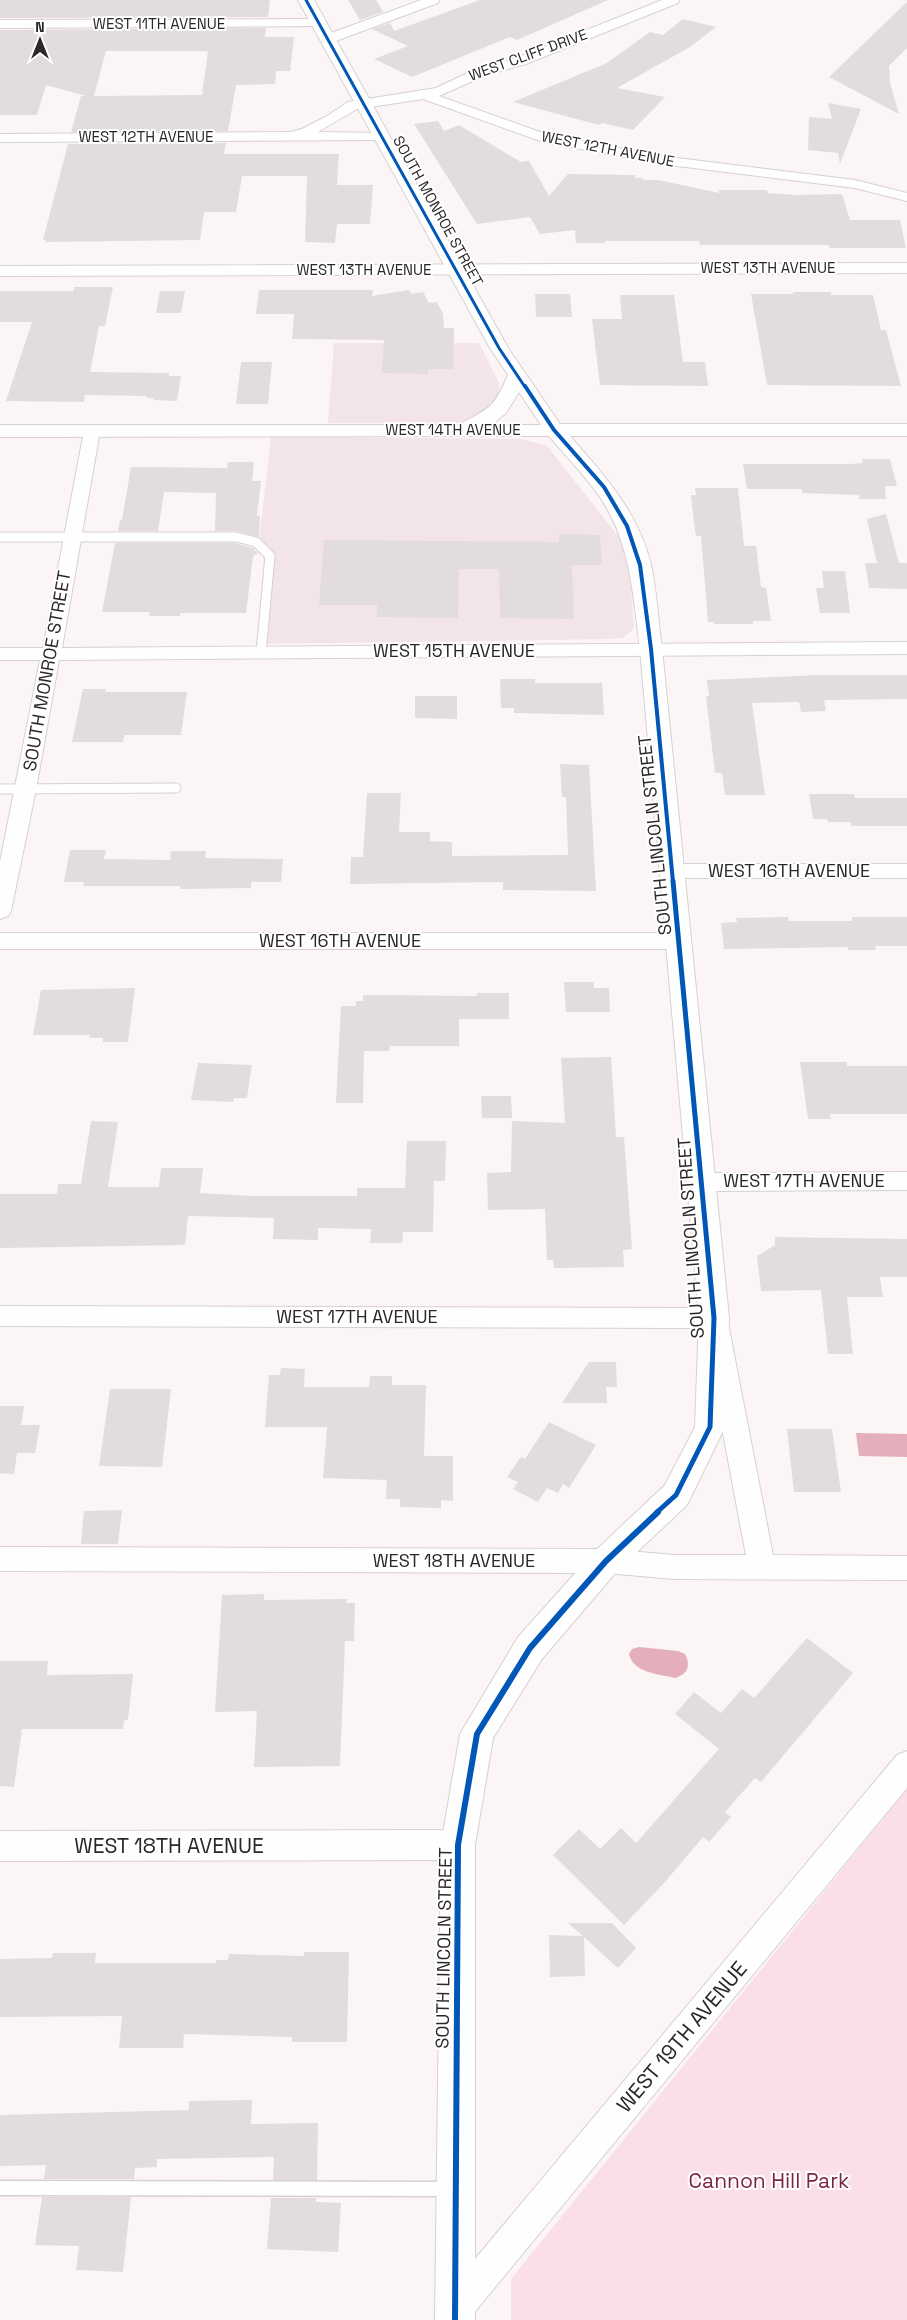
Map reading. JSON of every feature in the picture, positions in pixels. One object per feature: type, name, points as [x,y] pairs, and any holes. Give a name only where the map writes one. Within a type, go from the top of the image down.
[{"type":"street","name":"SOUTH MONROE STREET","points":[[306,0],[364,102],[498,348],[554,430]]},
{"type":"street","points":[[328,39],[433,0]]},
{"type":"street","name":"WEST CLIFF DRIVE","points":[[424,95],[441,91],[481,72],[521,61],[666,1]]},
{"type":"street","name":"WEST 11TH AVENUE","points":[[0,24],[319,23]]},
{"type":"street","name":"WEST 12TH AVENUE","points":[[292,136],[307,132],[332,119],[345,108],[364,102],[424,95],[543,138],[661,160],[855,184],[907,197]]},
{"type":"street","name":"WEST 12TH AVENUE","points":[[0,138],[382,136]]},
{"type":"street","name":"WEST 13TH AVENUE","points":[[0,271],[907,268]]},
{"type":"street","points":[[460,430],[489,420],[505,405],[516,375]]},
{"type":"street","name":"SOUTH LINCOLN STREET","points":[[554,430],[604,487],[627,526],[640,565],[651,649],[714,1318],[762,1567]]},
{"type":"street","name":"WEST 14TH AVENUE","points":[[0,432],[907,430]]},
{"type":"street","name":"SOUTH MONROE STREET","points":[[0,911],[26,789],[92,431]]},
{"type":"street","name":"WEST 15TH AVENUE","points":[[0,654],[907,648]]},
{"type":"street","name":"WEST 16TH AVENUE","points":[[672,871],[907,871]]},
{"type":"street","name":"WEST 16TH AVENUE","points":[[0,941],[679,941]]},
{"type":"street","name":"WEST 17TH AVENUE","points":[[701,1182],[907,1181]]},
{"type":"street","name":"WEST 17TH AVENUE","points":[[0,1316],[714,1318]]},
{"type":"street","name":"SOUTH LINCOLN STREET","points":[[456,2314],[458,1845],[477,1734],[530,1648],[606,1561],[676,1495],[710,1427],[714,1318]]},
{"type":"street","name":"WEST 18TH AVENUE","points":[[0,1559],[606,1561],[674,1567],[907,1568]]},
{"type":"street","name":"WEST 19TH AVENUE","points":[[456,2314],[907,1765]]},
{"type":"street","name":"WEST 18TH AVENUE","points":[[0,1846],[458,1845]]},
{"type":"lane","points":[[0,537],[236,537],[252,539],[264,546],[270,556],[261,653]]},
{"type":"lane","points":[[0,789],[176,788]]},
{"type":"lane","points":[[0,2188],[457,2189]]},
{"type":"shaded area","points":[[334,343],[479,343],[499,383],[500,398],[478,418],[459,423],[328,423]]},
{"type":"shaded area","points":[[271,437],[521,439],[547,446],[618,536],[624,549],[630,576],[634,627],[632,631],[622,638],[610,639],[256,644],[264,565],[263,556],[258,550]]},
{"type":"shaded area","points":[[856,1433],[907,1434],[907,1457],[859,1456]]},
{"type":"shaded area","points":[[639,1647],[678,1651],[685,1654],[688,1662],[687,1669],[683,1674],[675,1678],[654,1674],[641,1669],[631,1660],[629,1654],[632,1649]]},
{"type":"green space","name":"Cannon Hill Park","points":[[907,1789],[907,2320],[511,2320],[511,2279]]},
{"type":"building","points":[[0,0],[270,0],[268,17],[0,18]]},
{"type":"building","points":[[348,0],[376,0],[383,12],[360,20]]},
{"type":"building","points":[[480,0],[608,0],[517,40],[510,37],[412,77],[374,59],[408,46],[372,29],[390,23],[394,31]]},
{"type":"building","points":[[907,2],[907,48],[889,66],[890,83],[899,114],[829,77]]},
{"type":"building","points":[[683,19],[716,27],[690,47],[617,88],[665,97],[633,130],[602,123],[599,125],[513,102],[607,63],[650,32],[663,35]]},
{"type":"building","points":[[266,28],[265,37],[294,37],[290,71],[276,71],[275,84],[236,85],[228,131],[71,132],[81,96],[86,96],[46,85],[37,115],[0,115],[0,30]],"holes":[[[106,51],[208,51],[202,95],[94,96]]]},
{"type":"building","points":[[828,103],[861,109],[840,164],[838,153],[808,150],[809,117],[832,119]]},
{"type":"building","points":[[438,121],[444,131],[459,125],[521,162],[529,161],[549,196],[568,174],[635,175],[635,178],[643,178],[643,180],[658,180],[719,193],[719,190],[767,190],[768,193],[797,195],[842,194],[850,220],[900,220],[906,248],[830,248],[829,245],[700,245],[699,241],[605,241],[605,243],[576,243],[575,230],[540,234],[530,217],[477,224],[414,124]]},
{"type":"building","points":[[226,143],[224,154],[339,154],[337,185],[373,185],[370,224],[337,224],[335,243],[305,242],[307,176],[242,176],[236,212],[204,212],[200,240],[45,242],[46,240],[43,240],[68,144]]},
{"type":"building","points":[[74,287],[113,287],[105,326],[99,326],[90,372],[169,373],[169,376],[181,376],[177,401],[153,400],[154,398],[146,398],[147,396],[85,395],[84,402],[6,401],[32,322],[0,322],[0,291],[74,291]]},
{"type":"building","points":[[259,290],[373,290],[372,296],[409,290],[411,294],[423,292],[429,303],[437,302],[443,314],[444,328],[454,328],[453,369],[428,369],[428,374],[382,373],[384,340],[292,339],[294,314],[256,314]]},
{"type":"building","points":[[160,291],[185,291],[181,313],[156,313]]},
{"type":"building","points":[[793,292],[831,292],[831,295],[873,295],[881,330],[886,330],[901,386],[767,385],[751,294],[793,294]]},
{"type":"building","points":[[535,294],[570,294],[572,317],[536,317]]},
{"type":"building","points":[[620,295],[674,295],[683,362],[705,362],[708,386],[600,385],[592,319],[622,319]]},
{"type":"building","points":[[241,362],[272,362],[268,404],[236,404]]},
{"type":"building","points":[[862,459],[890,459],[897,486],[885,486],[886,499],[859,499],[859,495],[802,493],[802,489],[747,489],[743,464],[850,464],[863,463]]},
{"type":"building","points":[[228,462],[254,462],[252,481],[261,481],[257,516],[260,516],[259,537],[237,531],[215,531],[216,493],[164,492],[158,531],[118,531],[120,520],[122,520],[131,467],[227,468]]},
{"type":"building","points":[[695,488],[738,488],[744,546],[756,546],[761,587],[766,588],[771,621],[753,621],[753,624],[714,624],[714,622],[708,622],[701,536],[697,536],[695,532],[691,495],[696,495]]},
{"type":"building","points":[[886,514],[899,563],[907,563],[907,589],[869,588],[865,563],[877,563],[867,519]]},
{"type":"building","points":[[559,534],[600,535],[602,565],[572,565],[574,619],[500,618],[499,569],[459,569],[458,618],[377,617],[377,605],[319,605],[324,540],[559,542]]},
{"type":"building","points":[[115,543],[235,543],[253,548],[258,554],[253,556],[246,613],[180,613],[180,616],[149,616],[150,612],[102,612]]},
{"type":"building","points":[[822,571],[845,571],[850,613],[820,613],[816,588],[824,588]]},
{"type":"building","points":[[820,675],[907,675],[907,699],[824,700],[826,711],[801,712],[799,702],[752,703],[765,795],[725,795],[722,773],[715,773],[706,696],[709,696],[707,680]]},
{"type":"building","points":[[500,679],[535,679],[535,683],[602,683],[604,715],[514,713],[514,708],[501,708]]},
{"type":"building","points":[[83,689],[106,689],[105,692],[187,692],[181,735],[124,735],[123,742],[72,742]]},
{"type":"building","points":[[415,696],[457,696],[457,719],[415,718]]},
{"type":"building","points":[[560,764],[589,765],[596,891],[503,890],[503,882],[350,884],[351,857],[363,857],[367,793],[401,793],[399,832],[430,832],[430,841],[452,842],[452,856],[568,855],[566,797],[562,797]]},
{"type":"building","points":[[809,794],[854,794],[855,798],[907,798],[907,826],[851,826],[851,822],[828,822],[827,819],[813,819]]},
{"type":"building","points":[[70,850],[106,850],[104,859],[170,860],[171,851],[206,851],[205,858],[283,859],[281,882],[251,882],[251,888],[180,889],[180,886],[83,886],[84,882],[64,882]]},
{"type":"building","points":[[788,917],[789,921],[852,921],[852,917],[907,917],[907,946],[875,946],[876,950],[848,950],[848,947],[724,949],[721,923],[737,922],[736,918]]},
{"type":"building","points":[[564,982],[594,982],[594,988],[609,988],[610,1012],[566,1012]]},
{"type":"building","points":[[135,988],[128,1042],[103,1042],[103,1038],[89,1038],[90,1035],[33,1035],[41,990]]},
{"type":"building","points":[[477,993],[509,993],[509,1019],[459,1019],[459,1046],[390,1046],[389,1051],[364,1051],[363,1103],[336,1103],[341,1006],[356,1006],[356,1001],[363,1001],[363,995],[477,996]]},
{"type":"building","points":[[611,1057],[616,1137],[624,1137],[632,1249],[623,1250],[624,1267],[554,1268],[553,1260],[547,1260],[545,1209],[488,1210],[487,1173],[511,1172],[512,1121],[565,1123],[561,1058]]},
{"type":"building","points":[[800,1062],[847,1062],[847,1066],[907,1066],[907,1114],[830,1114],[831,1119],[808,1119]]},
{"type":"building","points":[[198,1063],[252,1065],[247,1098],[234,1098],[233,1102],[191,1100]]},
{"type":"building","points":[[481,1096],[511,1096],[512,1118],[482,1118]]},
{"type":"building","points":[[91,1121],[118,1122],[108,1187],[159,1187],[161,1168],[203,1168],[200,1193],[251,1196],[357,1196],[357,1188],[405,1188],[407,1141],[446,1141],[445,1181],[434,1181],[433,1232],[403,1232],[402,1243],[370,1243],[371,1229],[318,1228],[318,1240],[273,1239],[274,1218],[188,1216],[185,1245],[0,1248],[0,1194],[57,1194],[58,1184],[81,1184]]},
{"type":"building","points":[[775,1237],[907,1239],[907,1277],[880,1277],[883,1297],[847,1297],[853,1354],[828,1354],[821,1290],[761,1291],[757,1256],[775,1245]]},
{"type":"building","points":[[589,1362],[616,1362],[617,1387],[606,1387],[607,1403],[562,1403]]},
{"type":"building","points":[[281,1368],[305,1369],[304,1387],[369,1387],[370,1376],[392,1376],[392,1385],[426,1385],[424,1456],[453,1456],[453,1501],[441,1500],[441,1508],[400,1507],[400,1499],[386,1499],[387,1480],[323,1478],[327,1427],[265,1427],[269,1375],[280,1375]]},
{"type":"building","points":[[110,1389],[171,1389],[162,1467],[99,1466]]},
{"type":"building","points":[[0,1406],[24,1406],[21,1425],[40,1425],[35,1453],[17,1453],[14,1474],[0,1473]]},
{"type":"building","points":[[549,1422],[596,1445],[569,1488],[563,1484],[558,1493],[547,1488],[538,1502],[513,1489],[518,1482],[507,1477],[521,1457],[525,1459]]},
{"type":"building","points":[[787,1429],[832,1429],[841,1492],[794,1492]]},
{"type":"building","points":[[122,1510],[118,1544],[81,1544],[84,1511]]},
{"type":"building","points":[[264,1594],[264,1600],[347,1599],[346,1603],[355,1603],[354,1641],[345,1641],[340,1766],[254,1767],[257,1711],[215,1712],[222,1595]]},
{"type":"building","points":[[807,1638],[853,1673],[761,1782],[755,1778],[725,1812],[731,1817],[709,1842],[703,1837],[665,1882],[624,1925],[553,1855],[579,1829],[600,1849],[621,1828],[636,1843],[719,1749],[675,1714],[694,1692],[721,1713],[742,1689],[754,1698]]},
{"type":"building","points":[[0,1661],[48,1661],[47,1675],[133,1674],[128,1720],[124,1720],[123,1729],[22,1729],[14,1787],[0,1786]]},
{"type":"building","points":[[568,1923],[612,1923],[636,1948],[618,1968],[584,1937],[585,1976],[550,1977],[549,1935],[583,1936]]},
{"type":"building","points":[[304,1952],[349,1952],[347,2042],[292,2042],[292,2037],[184,2034],[183,2048],[119,2048],[122,2016],[0,2017],[0,1959],[52,1958],[53,1953],[96,1953],[95,1963],[216,1963],[216,1960],[228,1960],[229,1954],[304,1956]]},
{"type":"building","points":[[252,2100],[251,2124],[318,2123],[317,2180],[273,2180],[274,2157],[157,2159],[157,2167],[135,2168],[134,2179],[44,2179],[46,2165],[0,2166],[0,2115],[189,2110],[189,2101]]},
{"type":"building","points":[[42,2197],[131,2197],[123,2272],[76,2270],[79,2246],[35,2245]]},
{"type":"building","points":[[271,2198],[316,2198],[316,2202],[341,2203],[338,2252],[267,2249]]},
{"type":"cycle path","points":[[306,0],[499,348],[554,430],[604,487],[627,526],[640,565],[651,649],[714,1318],[710,1427],[676,1495],[606,1561],[530,1648],[477,1734],[458,1845],[455,2320]]}]
